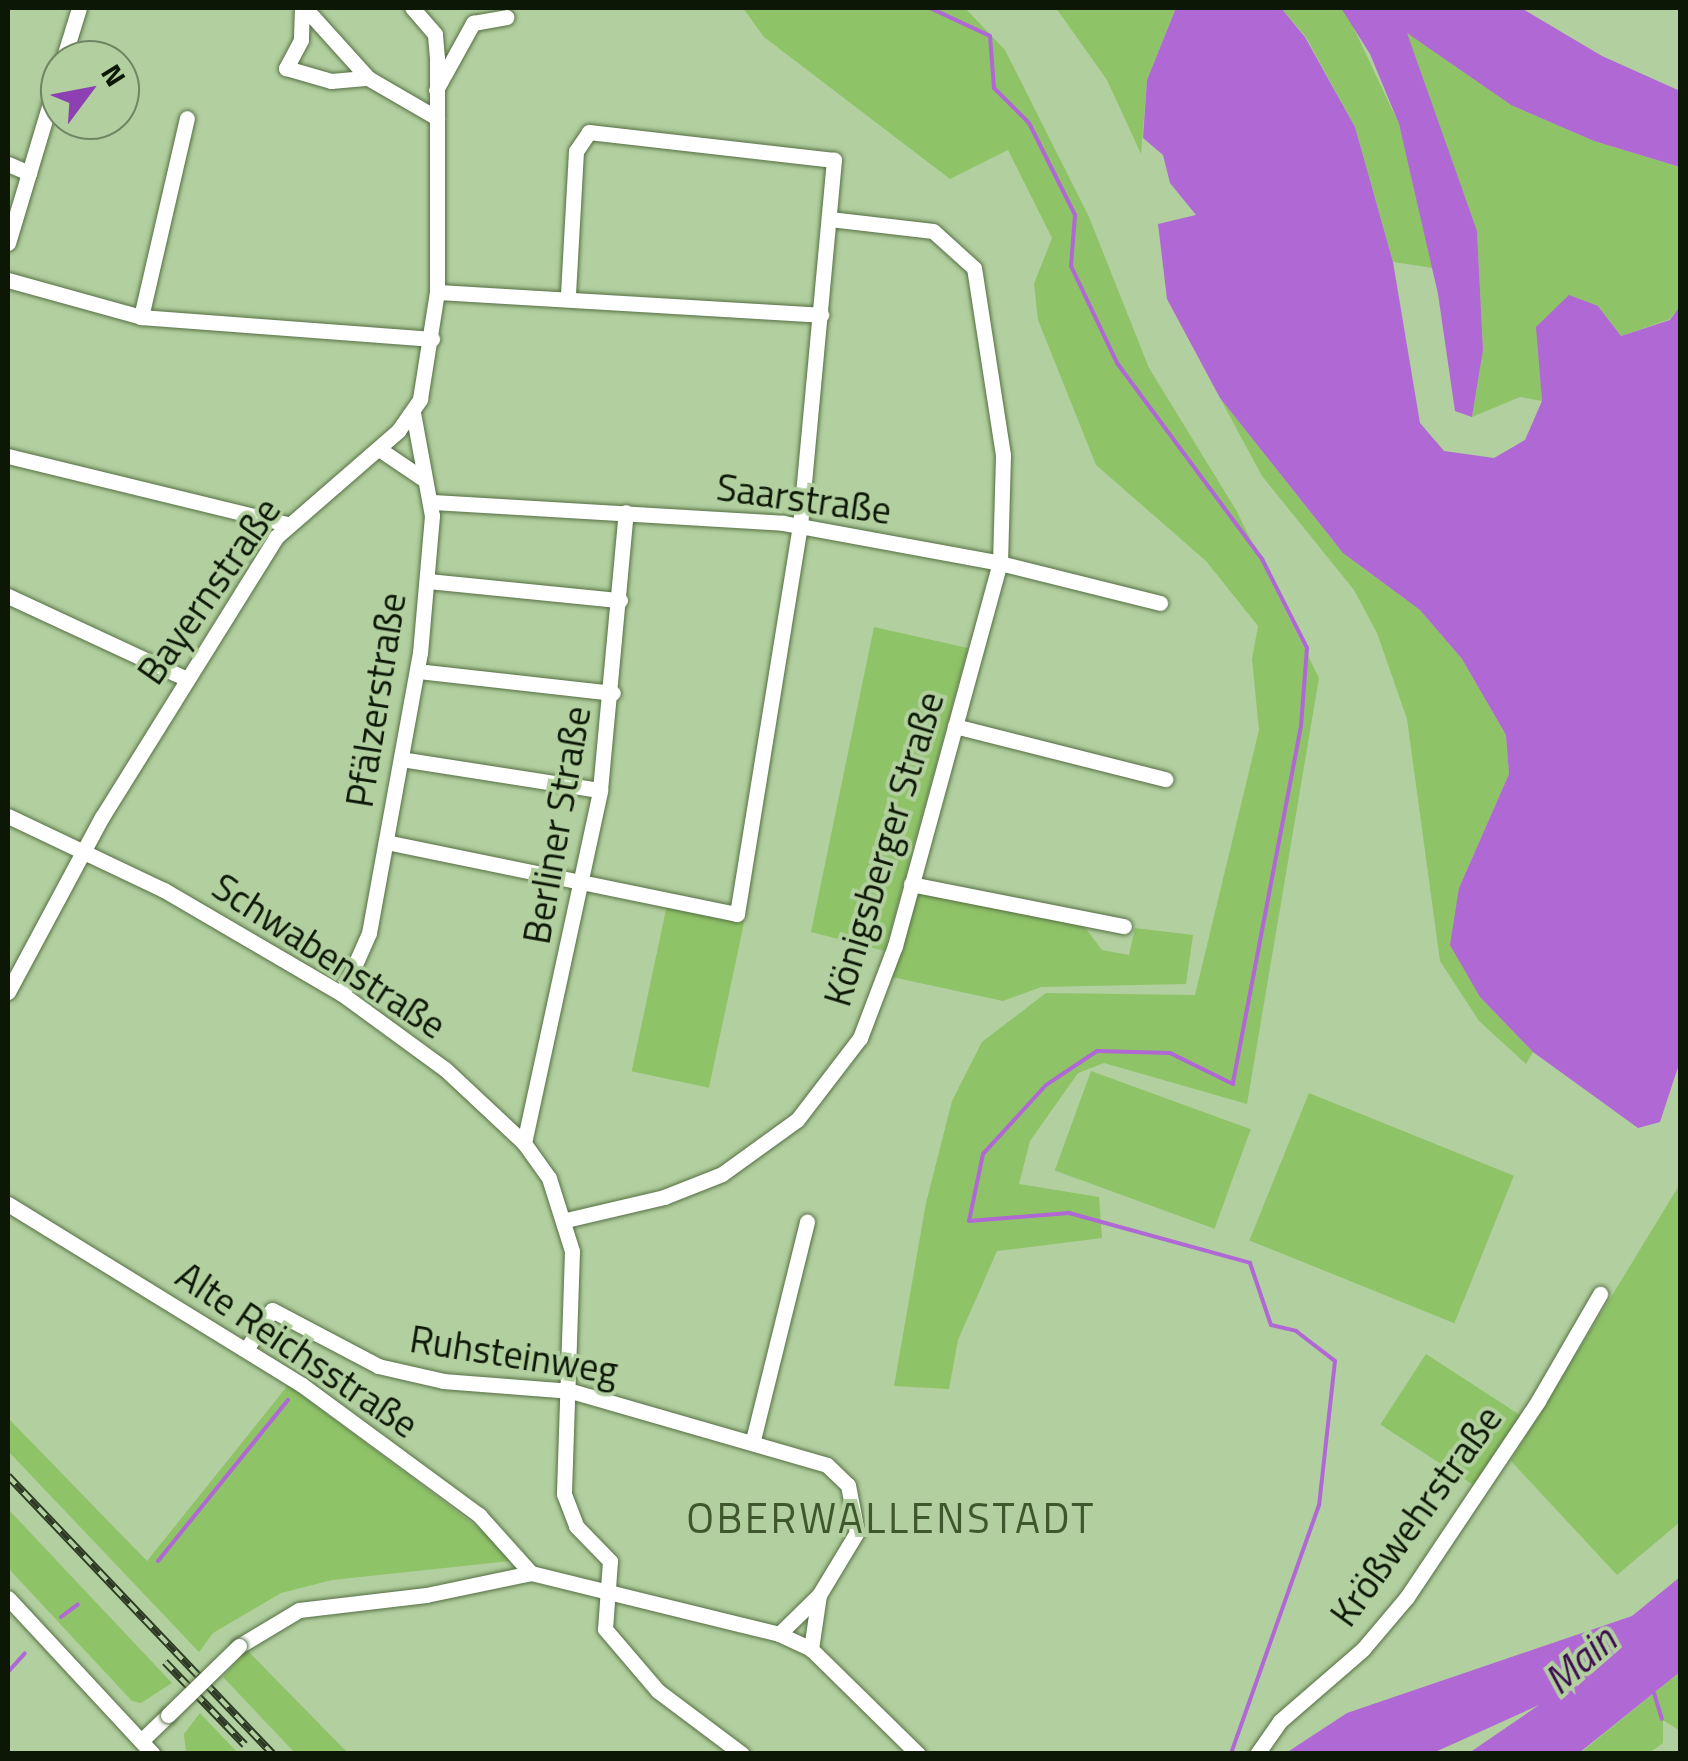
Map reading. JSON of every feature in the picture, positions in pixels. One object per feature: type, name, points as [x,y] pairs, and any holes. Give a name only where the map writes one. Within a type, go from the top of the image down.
[{"type":"street","points":[[69,40],[79,8]]},
{"type":"street","points":[[303,8],[368,78],[437,118]]},
{"type":"street","points":[[303,8],[302,40],[286,68],[332,82],[368,78]]},
{"type":"street","name":"Bayernstraße","points":[[8,992],[84,849],[186,678],[287,524],[379,448],[412,412],[428,374],[437,292],[437,58],[435,34],[412,8]]},
{"type":"street","points":[[436,90],[473,23],[506,17]]},
{"type":"street","points":[[141,317],[187,118]]},
{"type":"street","points":[[386,842],[737,914],[800,526],[834,160],[589,132],[576,152],[568,296]]},
{"type":"street","points":[[8,243],[40,136]]},
{"type":"street","points":[[8,164],[29,173]]},
{"type":"street","name":"Königsberger Straße","points":[[566,1220],[664,1197],[722,1174],[796,1120],[860,1038],[910,884],[1000,563],[1003,455],[974,268],[933,231],[830,219]]},
{"type":"street","points":[[8,280],[141,317],[432,339]]},
{"type":"street","points":[[437,292],[568,296],[821,316]]},
{"type":"street","name":"Pfälzerstraße","points":[[342,994],[369,933],[417,671],[428,580],[432,502],[412,412]]},
{"type":"street","points":[[379,448],[425,480]]},
{"type":"street","points":[[8,456],[287,524]]},
{"type":"street","name":"Saarstraße","points":[[432,502],[800,526],[1000,563],[1160,604]]},
{"type":"street","name":"Berliner Straße","points":[[524,1143],[585,882],[600,790],[626,512]]},
{"type":"street","points":[[428,580],[620,600]]},
{"type":"street","points":[[8,596],[186,678]]},
{"type":"street","points":[[417,671],[612,693]]},
{"type":"street","points":[[955,726],[1165,779]]},
{"type":"street","points":[[401,759],[600,790]]},
{"type":"street","name":"Schwabenstraße","points":[[8,816],[84,849],[342,994],[445,1068],[524,1143],[549,1178],[566,1220],[574,1291],[567,1511],[610,1561],[608,1591]]},
{"type":"street","points":[[910,884],[1124,926]]},
{"type":"street","name":"Alte Reichsstraße","points":[[8,1204],[247,1348],[479,1515],[531,1573]]},
{"type":"street","points":[[753,1440],[807,1222]]},
{"type":"street","name":"Krößwehrstraße","points":[[1258,1754],[1280,1721],[1363,1649],[1407,1597],[1538,1402],[1600,1294]]},
{"type":"street","name":"Ruhsteinweg","points":[[247,1348],[272,1310],[378,1366],[444,1382],[571,1391],[753,1440],[827,1465],[848,1485],[858,1518],[853,1548],[819,1595]]},
{"type":"street","points":[[8,1598],[147,1747],[168,1715],[238,1646],[299,1610],[531,1573],[779,1634],[811,1650],[918,1754]]},
{"type":"street","points":[[608,1591],[603,1614],[610,1640],[658,1692],[742,1754]]},
{"type":"street","points":[[779,1634],[819,1595]]},
{"type":"street","points":[[811,1650],[819,1595]]},
{"type":"green space","points":[[743,8],[965,8],[1005,50],[1089,217],[1149,368],[1236,510],[1319,678],[1247,1104],[1104,1063],[1078,1073],[1030,1141],[1019,1184],[1099,1197],[1102,1238],[997,1251],[958,1340],[949,1389],[894,1386],[926,1203],[952,1101],[982,1042],[1046,993],[1195,995],[1259,730],[1252,659],[1258,626],[1206,561],[1096,465],[1038,320],[1034,284],[1052,238],[1008,150],[950,179],[764,37]]},
{"type":"green space","points":[[1056,8],[1176,8],[1147,80],[1141,154],[1107,80]]},
{"type":"green space","points":[[1281,8],[1341,8],[1348,16],[1399,124],[1433,268],[1393,262],[1355,127],[1306,37]]},
{"type":"green space","points":[[1406,32],[1511,105],[1594,141],[1680,167],[1680,306],[1670,319],[1621,336],[1598,306],[1537,327],[1542,401],[1520,397],[1472,417],[1483,350],[1477,232]]},
{"type":"green space","points":[[1220,398],[1343,553],[1420,610],[1462,659],[1506,735],[1509,774],[1459,888],[1480,997],[1533,1052],[1526,1064],[1479,1021],[1440,961],[1407,719],[1377,633],[1354,590],[1262,476]]},
{"type":"green space","points":[[874,627],[968,648],[885,951],[811,932]]},
{"type":"green space","points":[[919,892],[1083,925],[1102,950],[1129,955],[1135,928],[1193,935],[1186,984],[1041,987],[1003,1001],[892,977]]},
{"type":"green space","points":[[667,905],[744,921],[709,1088],[632,1071]]},
{"type":"green space","points":[[1091,1071],[1251,1129],[1214,1229],[1055,1171]]},
{"type":"green space","points":[[1309,1093],[1514,1176],[1454,1323],[1249,1240]]},
{"type":"green space","points":[[1680,1184],[1680,1522],[1617,1575],[1511,1461]]},
{"type":"green space","points":[[1426,1354],[1521,1416],[1475,1486],[1380,1424]]},
{"type":"green space","points":[[288,1385],[496,1541],[511,1561],[332,1580],[281,1593],[213,1633],[199,1652],[8,1451],[8,1418],[147,1561]]},
{"type":"green space","points":[[8,1509],[172,1683],[141,1703],[132,1701],[8,1568]]},
{"type":"green space","points":[[247,1650],[348,1753],[295,1753],[223,1677]]},
{"type":"green space","points":[[1680,1672],[1680,1731],[1663,1720],[1663,1743],[1649,1753],[1579,1754]]},
{"type":"green space","points":[[200,1713],[238,1753],[186,1753],[184,1734]]},
{"type":"water","points":[[1176,8],[1281,8],[1305,37],[1355,127],[1393,262],[1420,423],[1444,451],[1494,458],[1525,440],[1542,401],[1536,327],[1569,295],[1598,306],[1621,336],[1670,320],[1680,306],[1680,1061],[1660,1122],[1638,1128],[1533,1052],[1480,997],[1450,945],[1459,888],[1509,774],[1506,735],[1462,659],[1420,610],[1343,553],[1220,398],[1167,299],[1158,224],[1196,215],[1170,183],[1163,155],[1143,138],[1147,80]]},
{"type":"water","points":[[1341,8],[1521,8],[1602,56],[1680,91],[1680,167],[1594,141],[1511,105],[1407,33],[1477,231],[1483,350],[1472,417],[1455,411],[1438,294],[1399,124],[1370,54]]},
{"type":"water","name":"Main","points":[[1680,1577],[1680,1672],[1579,1753],[1469,1753],[1539,1705],[1433,1753],[1286,1753],[1347,1713],[1632,1616]]},
{"type":"waterway","points":[[930,8],[990,36],[994,88],[1029,123],[1075,215],[1071,266],[1117,363],[1262,559],[1307,648],[1301,726],[1233,1084],[1170,1053],[1097,1051],[1046,1085],[983,1154],[969,1221],[1069,1213],[1250,1263],[1271,1325],[1296,1331],[1335,1361],[1319,1505],[1231,1754]]},
{"type":"waterway","points":[[158,1561],[288,1400]]},
{"type":"waterway","points":[[61,1617],[78,1604]]},
{"type":"waterway","points":[[8,1672],[25,1653]]},
{"type":"waterway","points":[[1654,1693],[1662,1719]]},
{"type":"railway","points":[[8,1476],[273,1754]]},
{"type":"railway","points":[[165,1662],[245,1745]]},
{"type":"district","name":"OBERWALLENSTADT","points":[[891,1517]]}]
